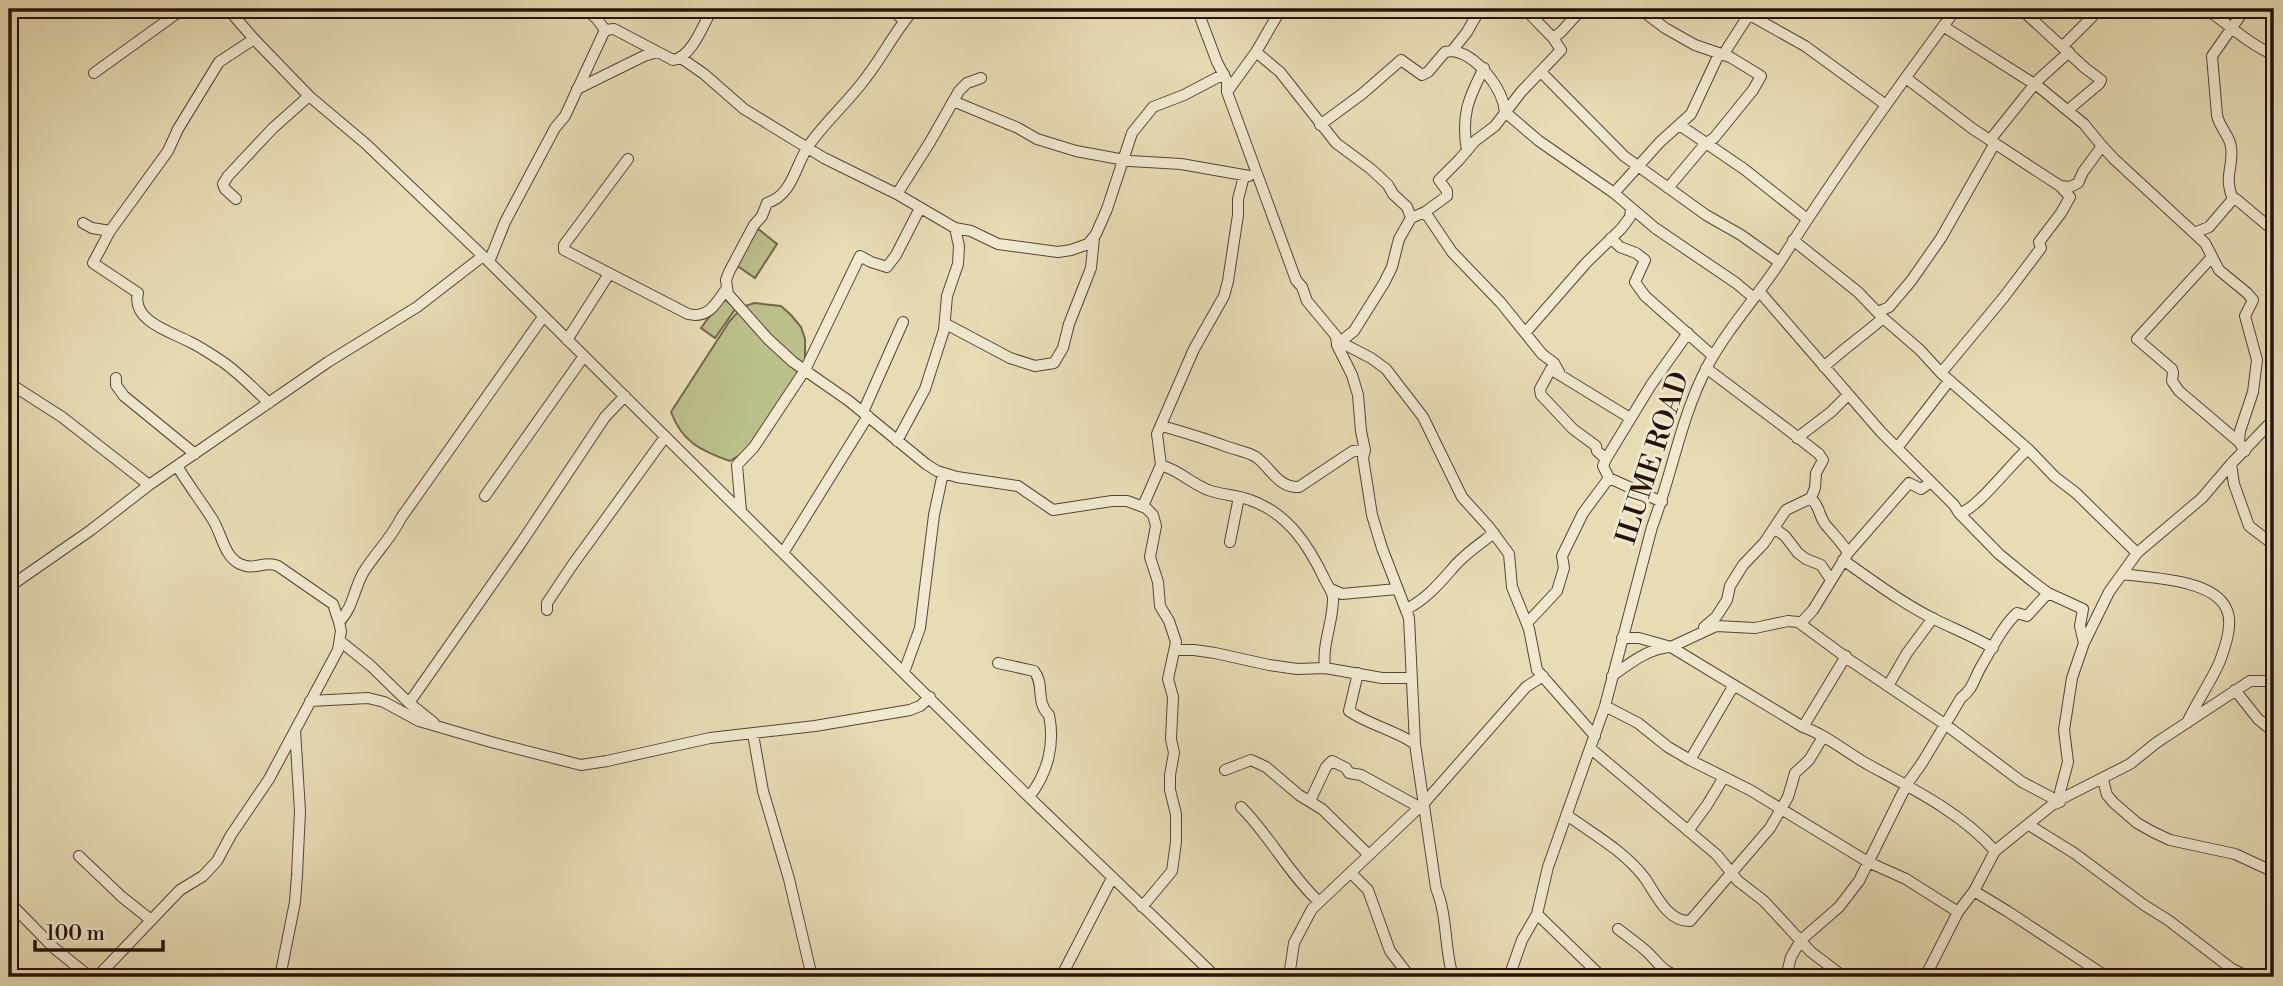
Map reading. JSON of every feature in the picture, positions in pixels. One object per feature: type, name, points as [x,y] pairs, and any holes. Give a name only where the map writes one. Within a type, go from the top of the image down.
[{"type":"street","points":[[94,73],[184,9]]},
{"type":"street","points":[[228,9],[309,96],[366,144],[486,259],[1029,797],[1216,977]]},
{"type":"street","points":[[585,9],[605,30]]},
{"type":"street","points":[[605,30],[614,29],[673,60],[681,58],[690,47],[712,9]]},
{"type":"street","points":[[889,9],[904,20]]},
{"type":"street","points":[[914,9],[864,81],[808,146],[779,199],[767,203],[729,272],[727,288],[731,299],[768,339],[926,464],[957,477],[1009,484],[1027,492],[1053,510],[1119,500],[1143,506],[1153,515],[1156,526],[1150,557],[1158,582],[1160,606],[1169,621],[1176,642],[1168,679],[1173,697],[1171,739],[1174,753],[1170,790],[1176,814],[1175,858],[1169,877],[1142,907]]},
{"type":"street","points":[[1197,9],[1227,81],[1227,92],[1296,280],[1307,301],[1336,336],[1358,395],[1361,431],[1366,450],[1363,458],[1372,515],[1397,589],[1407,609],[1411,632],[1415,744],[1422,804],[1436,888],[1446,918],[1445,941],[1451,960],[1452,975],[1426,977]]},
{"type":"street","points":[[1227,92],[1256,52],[1281,9]]},
{"type":"street","points":[[1452,51],[1478,12],[1464,9]]},
{"type":"street","points":[[1339,344],[1354,331],[1384,283],[1392,267],[1399,239],[1411,218],[1425,212],[1447,196],[1447,191],[1439,180],[1475,141],[1495,127],[1521,92],[1561,50],[1525,9]]},
{"type":"street","points":[[1552,38],[1582,9]]},
{"type":"street","points":[[1640,9],[1699,47],[1730,57],[1760,74],[1761,79],[1714,138],[1705,144],[1668,188]]},
{"type":"street","points":[[1739,9],[1805,46],[1886,105]]},
{"type":"street","name":"ILUME ROAD","points":[[1509,977],[1522,940],[1537,914],[1548,867],[1605,706],[1652,527],[1662,502],[1683,426],[1706,368],[1886,105],[1956,9]]},
{"type":"street","points":[[2021,9],[2101,81],[2068,110]]},
{"type":"street","points":[[1824,367],[1844,347],[1860,339],[1911,281],[1941,238],[1992,141],[2035,84],[2092,17],[2089,9]]},
{"type":"street","points":[[2206,9],[2260,50],[2274,55]]},
{"type":"street","points":[[2233,199],[2227,178],[2231,146],[2219,123],[2212,56],[2245,9]]},
{"type":"street","points":[[1614,193],[1660,142],[1681,126],[1691,114],[1721,54],[1748,16]]},
{"type":"street","points":[[1943,26],[2035,84],[2068,110],[2114,159],[2210,249],[2219,270],[2247,293],[2253,302],[2245,316],[2257,360],[2253,392],[2242,421],[2242,447]]},
{"type":"street","points":[[9,587],[91,530],[149,485],[328,362],[417,307],[486,259],[555,128],[565,116],[605,30]]},
{"type":"street","points":[[254,39],[219,62],[178,129],[168,151],[110,231],[93,263],[138,293],[138,306],[159,328],[191,342],[215,357],[234,370],[269,403]]},
{"type":"street","points":[[1320,125],[1363,94],[1401,61],[1422,75],[1428,72],[1445,51],[1452,51],[1484,68],[1504,101],[1505,112],[1539,141],[1614,193],[1655,228],[1757,295],[1897,448],[1999,554],[2048,593],[2083,609],[2080,626],[2084,643]]},
{"type":"street","points":[[577,89],[657,52]]},
{"type":"street","points":[[1256,52],[1280,72],[1335,143],[1388,185],[1393,194],[1407,206],[1411,218]]},
{"type":"street","points":[[681,58],[744,108],[824,158],[897,194],[955,228],[971,231],[998,244],[1058,252],[1088,244],[1096,234],[1132,133],[1153,107],[1184,95],[1224,74]]},
{"type":"street","points":[[1467,151],[1465,112],[1472,90],[1484,68]]},
{"type":"street","points":[[1541,72],[1617,149],[1638,166],[1706,215],[1741,234],[1779,262]]},
{"type":"street","points":[[897,194],[963,86],[981,78]]},
{"type":"street","points":[[1897,448],[1945,377],[2040,248],[2039,242],[2070,199],[2069,194],[2060,186],[1973,129],[1906,78]]},
{"type":"street","points":[[236,199],[223,184],[228,176],[265,136],[309,96]]},
{"type":"street","points":[[953,101],[1018,128],[1037,139],[1076,151],[1257,176]]},
{"type":"street","points":[[1681,126],[1744,169],[1807,219]]},
{"type":"street","points":[[2060,186],[2070,187],[2078,183],[2102,146]]},
{"type":"street","points":[[628,159],[564,250],[688,314],[698,316],[707,313],[727,288]]},
{"type":"street","points":[[1143,506],[1161,465],[1157,434],[1194,349],[1224,296],[1238,215],[1238,199],[1244,176]]},
{"type":"street","points":[[2233,199],[2274,231]]},
{"type":"street","points":[[2194,233],[2209,227],[2233,199]]},
{"type":"street","points":[[741,512],[737,466],[754,447],[805,370],[860,256],[887,267],[920,208]]},
{"type":"street","points":[[1524,333],[1621,229],[1632,209]]},
{"type":"street","points":[[1425,212],[1452,252],[1501,303],[1559,372],[1551,369]]},
{"type":"street","points":[[83,223],[92,228],[110,231]]},
{"type":"street","points":[[897,441],[925,389],[946,324],[947,296],[958,264],[959,246],[955,228]]},
{"type":"street","points":[[946,324],[1010,359],[1035,366],[1054,363],[1063,348],[1069,324],[1091,268],[1096,234]]},
{"type":"street","points":[[1611,238],[1620,247],[1643,258],[1645,263],[1636,283],[1644,296],[1713,356]]},
{"type":"street","points":[[1793,240],[1858,292],[1945,377],[2028,449],[2035,459],[2096,511],[2137,552]]},
{"type":"street","points":[[2212,257],[2137,338],[2172,369],[2172,381],[2179,391],[2242,447]]},
{"type":"street","points":[[567,340],[609,274]]},
{"type":"street","points":[[339,622],[347,615],[362,575],[543,317]]},
{"type":"street","points":[[783,553],[865,414],[903,322]]},
{"type":"street","points":[[1662,502],[1609,478],[1603,466],[1630,418],[1688,333]]},
{"type":"street","points":[[1339,344],[1371,358],[1386,369],[1431,430],[1462,497],[1509,554],[1512,587],[1527,623],[1537,670],[1595,736]]},
{"type":"street","points":[[485,496],[584,356]]},
{"type":"street","points":[[1693,638],[1716,617],[1743,565],[1763,543],[1786,510],[1811,498],[1816,473],[1823,460],[1819,454],[1706,368]]},
{"type":"street","points":[[1551,369],[1630,418]]},
{"type":"street","points":[[1551,369],[1540,389],[1541,395],[1573,429],[1596,446],[1606,459]]},
{"type":"street","points":[[117,378],[116,385],[124,396],[195,454]]},
{"type":"street","points":[[9,383],[62,416],[149,485]]},
{"type":"street","points":[[1797,438],[1848,395]]},
{"type":"street","points":[[409,704],[605,417],[625,396]]},
{"type":"street","points":[[2060,802],[2068,762],[2064,730],[2072,678],[2084,643],[2109,592],[2137,552],[2195,504],[2231,464],[2242,447],[2274,419]]},
{"type":"street","points":[[1162,426],[1208,438],[1248,453],[1259,459],[1283,484],[1291,487],[1299,487],[1353,451],[1366,450]]},
{"type":"street","points":[[547,610],[547,603],[571,567],[665,437]]},
{"type":"street","points":[[1959,513],[1964,513],[1977,502],[2028,449]]},
{"type":"street","points":[[2231,464],[2234,484],[2249,526],[2274,545]]},
{"type":"street","points":[[1161,465],[1177,470],[1209,490],[1251,500],[1290,524],[1314,558],[1331,589],[1333,600],[1324,648],[1325,668]]},
{"type":"street","points":[[97,977],[180,890],[203,876],[217,862],[231,835],[269,779],[338,650],[340,641],[341,631],[333,604],[278,566],[270,563],[257,568],[249,567],[233,560],[214,522],[177,466]]},
{"type":"street","points":[[904,672],[920,628],[934,515],[943,473]]},
{"type":"street","points":[[1527,623],[1557,592],[1563,579],[1562,556],[1583,513],[1609,478]]},
{"type":"street","points":[[1801,623],[1846,557],[1909,483],[1921,489],[1931,482]]},
{"type":"street","points":[[1230,541],[1239,498]]},
{"type":"street","points":[[1811,498],[1846,557],[1890,593],[1993,648]]},
{"type":"street","points":[[1774,528],[1806,559],[1821,565],[1831,580]]},
{"type":"street","points":[[1407,609],[1441,583],[1451,569],[1494,533]]},
{"type":"street","points":[[2122,574],[2198,586],[2226,608],[2229,620],[2220,661],[2187,723]]},
{"type":"street","points":[[1331,589],[1342,594],[1397,589]]},
{"type":"street","points":[[1786,977],[1791,957],[1801,940],[1839,907],[1859,881],[1907,784],[1961,698],[1971,690],[1983,663],[2015,614],[2027,616],[2048,593]]},
{"type":"street","points":[[1888,686],[1907,653],[1933,618]]},
{"type":"street","points":[[1612,676],[1644,655],[1671,647],[1716,626],[1755,628],[1788,621],[1801,623],[2022,782],[2060,802]]},
{"type":"street","points":[[1622,638],[1639,638],[1671,647],[1803,727],[1907,784],[1977,832],[1995,851]]},
{"type":"street","points":[[340,641],[371,666],[409,704],[440,727]]},
{"type":"street","points":[[1176,650],[1215,653],[1297,669],[1325,668],[1382,678],[1411,678]]},
{"type":"street","points":[[1803,727],[1846,656]]},
{"type":"street","points":[[998,663],[1037,674],[1042,708],[1049,715],[1051,723],[1051,748],[1047,766],[1042,779],[1029,797]]},
{"type":"street","points":[[1357,673],[1349,711],[1401,734],[1415,744]]},
{"type":"street","points":[[1289,977],[1294,943],[1304,920],[1319,902],[1422,804],[1526,687],[1543,676]]},
{"type":"street","points":[[1941,977],[1926,974],[1958,912],[1974,891],[1995,851],[2052,805],[2130,764],[2156,743],[2235,690],[2250,681],[2274,681]]},
{"type":"street","points":[[1690,760],[1734,685]]},
{"type":"street","points":[[2235,690],[2258,719],[2274,732]]},
{"type":"street","points":[[310,701],[376,699],[419,722],[581,765],[710,738],[910,710],[930,697]]},
{"type":"street","points":[[1605,706],[1638,723],[1668,747],[1690,760],[1780,809],[1868,862],[1906,879],[1958,912]]},
{"type":"street","points":[[280,977],[295,902],[297,875],[300,811],[295,729]]},
{"type":"street","points":[[753,734],[762,791],[789,879],[812,977]]},
{"type":"street","points":[[1567,815],[1624,855],[1668,911],[1682,920],[1690,920],[1759,842],[1788,797],[1795,773],[1810,761],[1823,737]]},
{"type":"street","points":[[1590,748],[1717,855],[1730,872],[1764,901],[1811,952],[1844,977]]},
{"type":"street","points":[[1225,770],[1247,760],[1266,766],[1299,795],[1336,820],[1369,855]]},
{"type":"street","points":[[1310,801],[1326,767],[1332,761],[1346,768],[1349,773],[1362,775],[1422,804]]},
{"type":"street","points":[[1688,831],[1724,777]]},
{"type":"street","points":[[2103,780],[2107,795],[2114,803],[2137,823],[2153,832],[2170,840],[2235,853],[2274,872]]},
{"type":"street","points":[[1241,807],[1270,839],[1296,878],[1319,902]]},
{"type":"street","points":[[2029,825],[2074,853],[2168,920],[2232,970],[2249,977]]},
{"type":"street","points":[[79,856],[151,920]]},
{"type":"street","points":[[1351,873],[1368,890],[1390,951],[1410,977]]},
{"type":"street","points":[[1062,977],[1112,878]]},
{"type":"street","points":[[1974,891],[2107,977]]},
{"type":"street","points":[[9,902],[54,948],[90,977]]},
{"type":"street","points":[[1537,914],[1602,977]]},
{"type":"street","points":[[1618,929],[1648,952],[1654,962],[1667,973],[1680,977]]},
{"type":"green space","points":[[757,228],[777,244],[755,278],[736,265]]},
{"type":"green space","points":[[723,298],[736,308],[715,338],[701,328]]},
{"type":"green space","points":[[754,303],[781,306],[791,315],[801,327],[805,339],[805,362],[748,450],[730,461],[694,444],[681,431],[671,412],[729,322],[742,307]]}]
